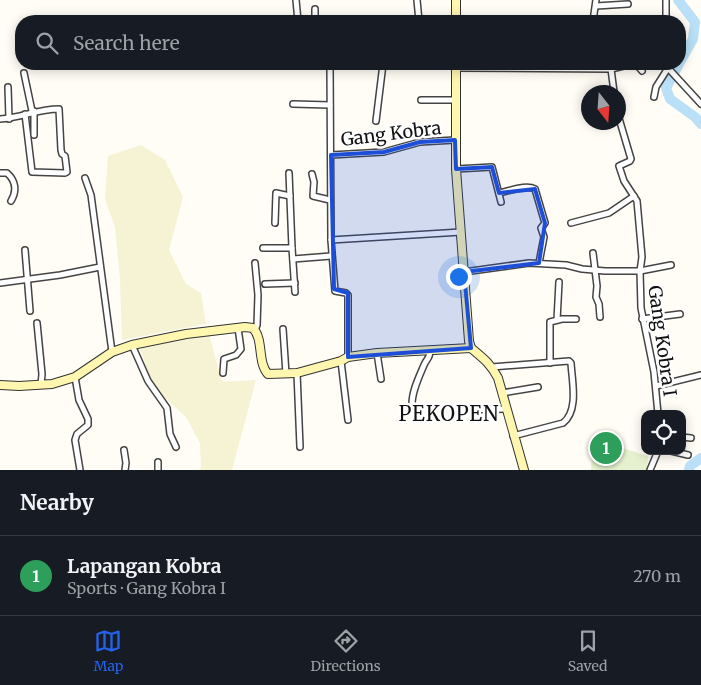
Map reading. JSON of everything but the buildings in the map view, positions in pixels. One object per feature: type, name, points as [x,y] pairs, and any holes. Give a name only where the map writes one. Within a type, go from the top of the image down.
[{"type":"street","points":[[296,0],[297,15]]},
{"type":"street","points":[[417,0],[418,15]]},
{"type":"street","points":[[456,0],[456,15]]},
{"type":"street","points":[[666,0],[666,15]]},
{"type":"street","points":[[596,3],[628,4]]},
{"type":"street","points":[[314,10],[314,15]]},
{"type":"street","points":[[330,70],[331,256],[335,291],[348,295],[345,359],[348,420]]},
{"type":"street","points":[[376,121],[382,70]]},
{"type":"street","points":[[456,70],[456,169],[468,331],[471,348],[486,360],[498,378],[524,470]]},
{"type":"street","points":[[610,70],[613,85]]},
{"type":"street","points":[[654,97],[656,87],[667,70]]},
{"type":"street","points":[[671,70],[701,104]]},
{"type":"street","points":[[24,73],[33,111],[34,135]]},
{"type":"street","points":[[8,87],[9,119]]},
{"type":"street","points":[[421,100],[456,100]]},
{"type":"street","points":[[293,104],[330,105]]},
{"type":"street","points":[[0,120],[33,111],[59,109],[61,150],[66,159],[67,172],[32,172],[25,114]]},
{"type":"street","name":"Gang Kobra I","points":[[622,130],[631,159],[619,166],[619,168],[624,181],[637,201],[642,257],[640,271],[642,319],[652,361],[658,410]]},
{"type":"street","name":"Gang Kobra","points":[[331,155],[384,152],[401,149],[420,142],[455,140]]},
{"type":"street","points":[[456,169],[492,167],[501,202]]},
{"type":"street","points":[[0,172],[7,174],[13,180],[15,192],[11,201]]},
{"type":"street","points":[[289,172],[295,292]]},
{"type":"street","points":[[312,174],[314,182],[313,196],[330,200]]},
{"type":"street","points":[[85,178],[91,195],[112,352]]},
{"type":"street","points":[[499,194],[523,188],[535,189],[545,223],[542,228],[544,237],[539,262]]},
{"type":"street","points":[[276,223],[276,193],[290,196]]},
{"type":"street","points":[[571,223],[609,213],[634,196]]},
{"type":"street","points":[[331,240],[460,232]]},
{"type":"street","points":[[263,248],[292,248]]},
{"type":"street","points":[[25,250],[30,311]]},
{"type":"street","points":[[593,253],[597,286],[596,297],[599,304],[600,317]]},
{"type":"street","points":[[293,259],[331,256]]},
{"type":"street","points":[[255,262],[258,295],[257,326],[255,330],[266,373],[268,374],[297,373],[345,359],[377,353],[471,348]]},
{"type":"street","points":[[464,272],[490,267],[539,262],[572,265],[582,270],[640,271],[671,265]]},
{"type":"street","points":[[0,283],[100,267]]},
{"type":"street","points":[[558,320],[559,282]]},
{"type":"street","points":[[265,284],[295,283]]},
{"type":"street","points":[[642,319],[680,314]]},
{"type":"street","points":[[550,363],[550,322],[576,319]]},
{"type":"street","points":[[38,323],[42,374],[41,385]]},
{"type":"street","points":[[0,386],[41,385],[75,377],[112,352],[132,345],[186,334],[245,327],[255,330]]},
{"type":"street","points":[[223,374],[224,359],[236,355],[241,349],[238,328]]},
{"type":"street","points":[[283,329],[286,374]]},
{"type":"street","points":[[132,345],[148,382],[167,408],[170,434],[176,447]]},
{"type":"street","points":[[412,404],[413,392],[424,363],[430,358],[430,350]]},
{"type":"street","points":[[377,353],[381,379]]},
{"type":"street","points":[[492,367],[569,361],[571,363],[572,412],[568,419],[563,423],[513,436]]},
{"type":"street","points":[[297,373],[300,448]]},
{"type":"street","points":[[656,386],[701,375]]},
{"type":"street","points":[[75,377],[79,400],[88,419],[88,424],[75,440],[80,470]]},
{"type":"street","points":[[502,393],[538,387]]},
{"type":"street","points":[[459,410],[506,409]]},
{"type":"street","points":[[686,437],[691,438]]},
{"type":"street","points":[[124,450],[125,470]]},
{"type":"street","points":[[650,470],[656,455]]},
{"type":"street","points":[[158,462],[158,470]]},
{"type":"highlighted area","points":[[455,140],[456,169],[492,167],[499,193],[535,189],[545,223],[539,263],[464,272],[471,348],[348,357],[348,293],[334,289],[331,155],[384,152],[420,142]]},
{"type":"shaded area","points":[[141,145],[165,160],[183,197],[169,250],[186,284],[201,293],[206,324],[122,340],[120,280],[115,227],[105,199],[108,156]]},
{"type":"shaded area","points":[[209,334],[222,382],[256,380],[232,470],[199,470],[201,467],[200,443],[186,417],[166,399],[150,378],[140,349]]},
{"type":"green space","points":[[593,439],[648,456],[647,470],[591,470]]},
{"type":"waterway","points":[[678,0],[695,22],[693,39],[686,51]]},
{"type":"waterway","points":[[676,70],[666,88],[670,99],[695,117],[701,124]]},
{"type":"waterway","points":[[689,470],[690,466],[701,458]]},
{"type":"place","name":"Lapangan Kobra","points":[[606,448]]},
{"type":"district","name":"PEKOPEN","points":[[449,414]]}]
